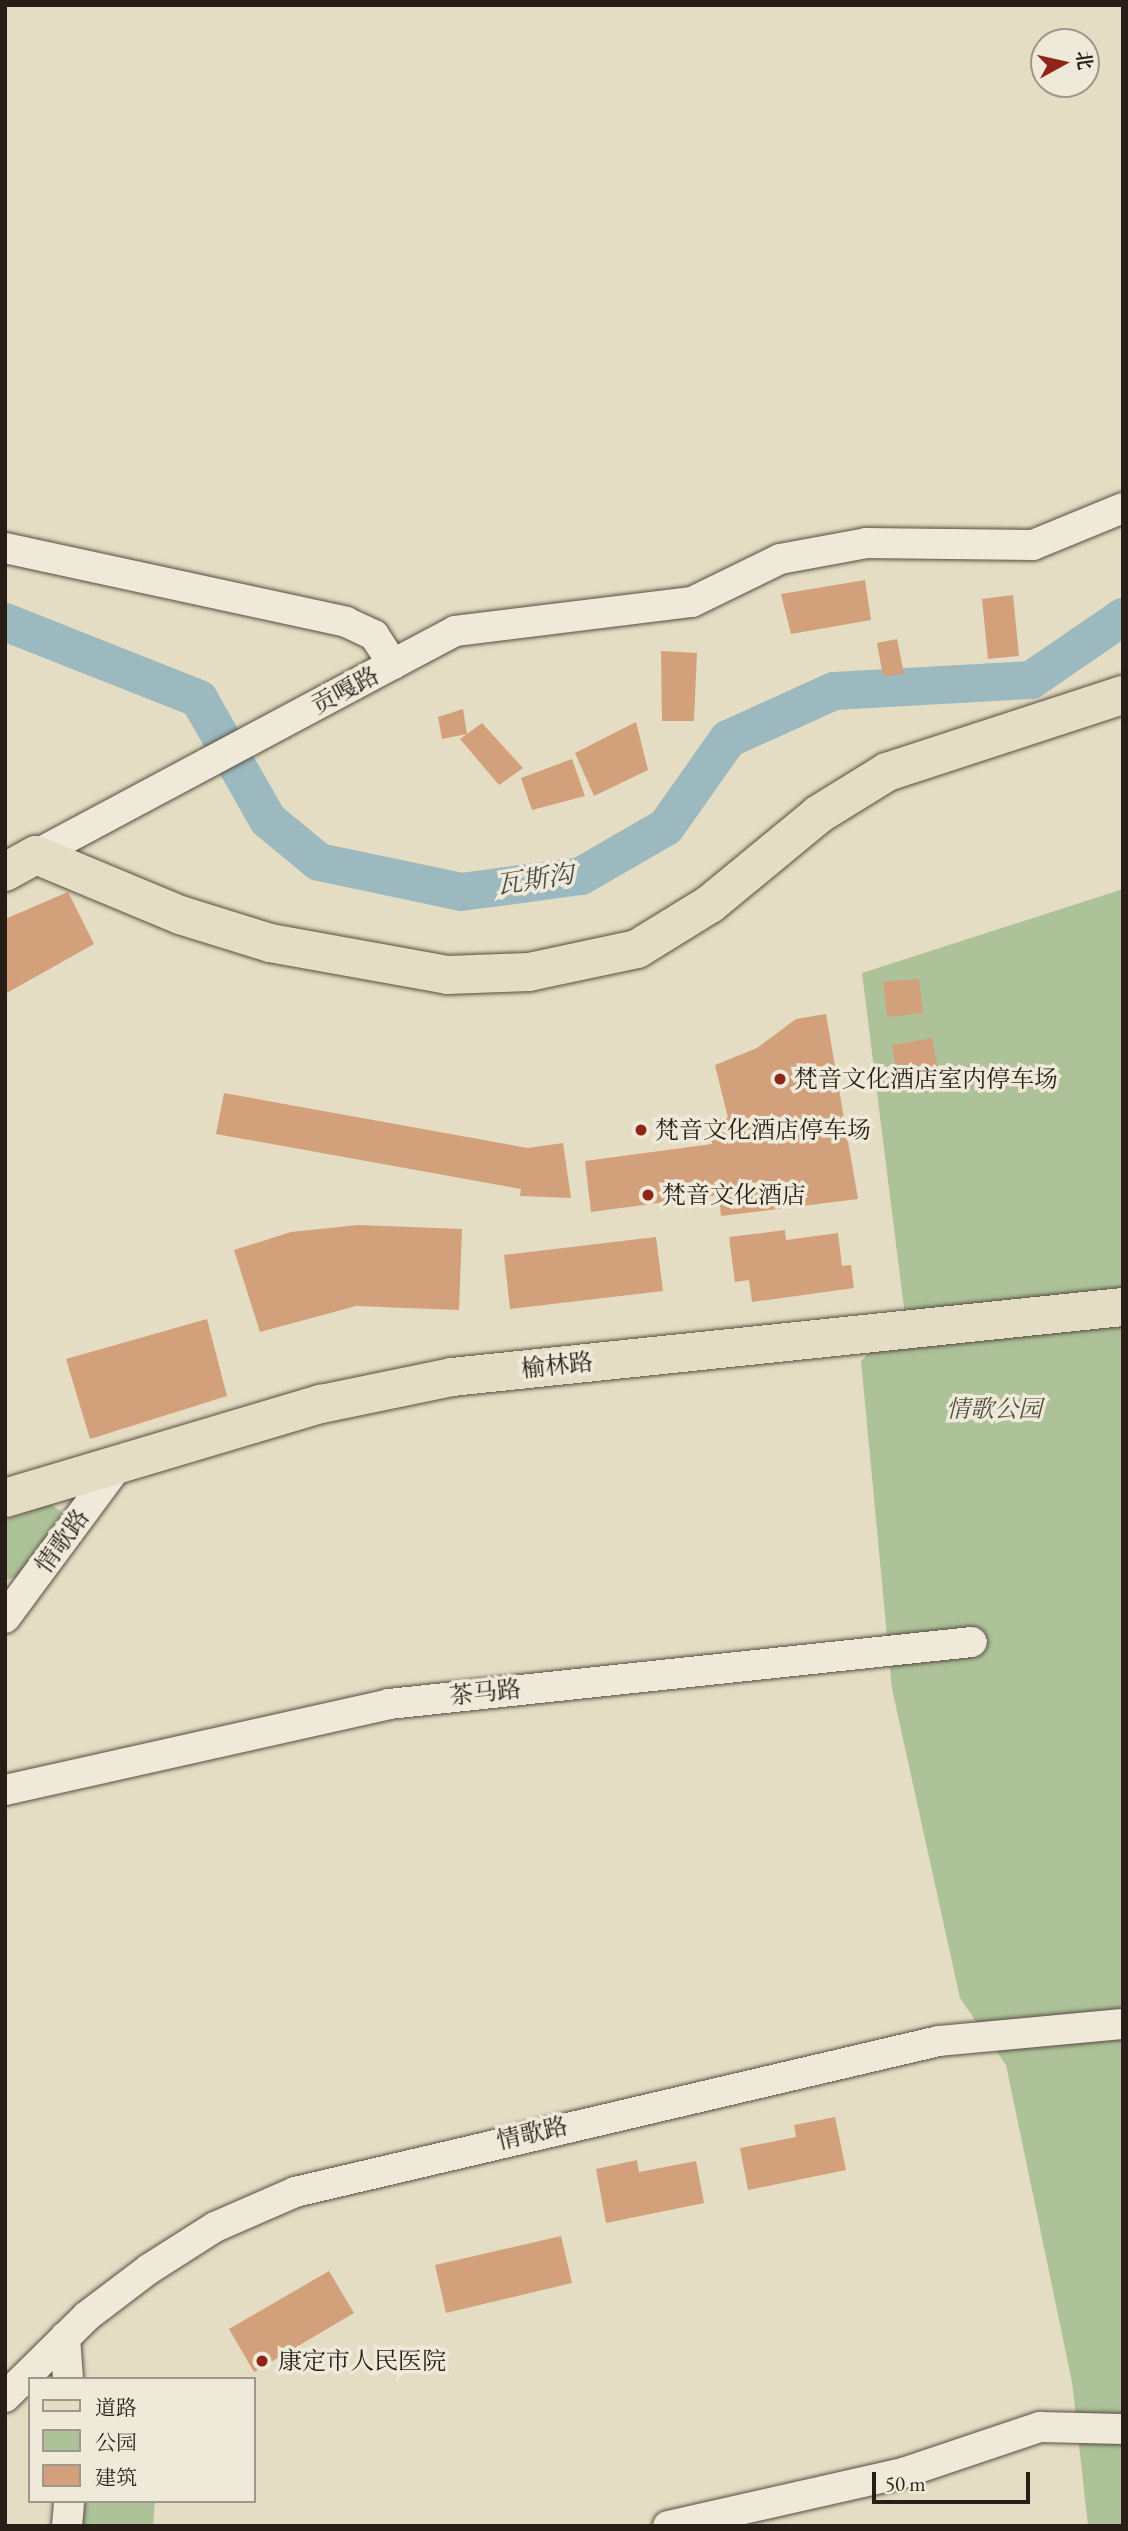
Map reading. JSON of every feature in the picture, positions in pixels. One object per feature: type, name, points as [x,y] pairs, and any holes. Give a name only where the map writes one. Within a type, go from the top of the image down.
[{"type":"main road","points":[[21,864],[270,943],[447,975],[529,972],[637,949],[710,904],[820,814],[887,772],[1123,695]]},
{"type":"main road","name":"榆林路","points":[[5,1498],[321,1404],[452,1377],[1123,1307]]},
{"type":"street","points":[[393,664],[455,631],[692,603],[780,559],[866,543],[1033,545],[1123,508]]},
{"type":"street","name":"贡嘎路","points":[[5,548],[346,622],[374,635],[393,664],[21,864]]},
{"type":"street","name":"情歌路","points":[[5,1618],[119,1464]]},
{"type":"street","name":"茶马路","points":[[5,1790],[389,1704],[972,1642]]},
{"type":"street","name":"情歌路","points":[[5,2397],[65,2337],[118,2291],[215,2227],[335,2179],[939,2041],[1123,2024]]},
{"type":"street","points":[[65,2337],[68,2377]]},
{"type":"street","points":[[668,2526],[903,2473],[1040,2427],[1123,2430]]},
{"type":"street","points":[[67,2526],[69,2503]]},
{"type":"green space","name":"情歌公园","points":[[1123,889],[1123,2526],[1088,2526],[1072,2382],[1006,2065],[960,1998],[892,1689],[861,1361],[905,1316],[862,973]]},
{"type":"green space","points":[[50,1504],[62,1512],[19,1576],[6,1580],[5,1520]]},
{"type":"green space","points":[[85,2503],[155,2503],[153,2526],[83,2526]]},
{"type":"building","points":[[865,580],[871,620],[791,634],[781,594]]},
{"type":"building","points":[[1013,595],[1019,656],[988,659],[982,599]]},
{"type":"building","points":[[897,639],[904,674],[883,676],[877,643]]},
{"type":"building","points":[[661,651],[697,653],[694,721],[662,721]]},
{"type":"building","points":[[463,709],[467,734],[442,739],[438,717]]},
{"type":"building","points":[[636,722],[648,770],[594,796],[575,753]]},
{"type":"building","points":[[482,723],[523,768],[499,785],[460,739]]},
{"type":"building","points":[[572,759],[585,796],[532,810],[521,778]]},
{"type":"building","points":[[68,892],[94,944],[5,994],[5,919]]},
{"type":"building","points":[[919,979],[923,1013],[887,1017],[883,982]]},
{"type":"building","points":[[826,1014],[858,1199],[721,1216],[719,1195],[591,1212],[585,1161],[712,1144],[711,1133],[721,1132],[720,1119],[728,1118],[715,1065],[757,1048],[796,1019]]},
{"type":"building","points":[[932,1038],[938,1068],[897,1075],[892,1045]]},
{"type":"building","points":[[224,1093],[528,1148],[563,1143],[571,1198],[520,1196],[521,1189],[216,1134]]},
{"type":"building","points":[[358,1225],[462,1229],[459,1310],[356,1306],[260,1332],[234,1250],[291,1232]]},
{"type":"building","points":[[785,1230],[786,1240],[838,1233],[842,1266],[851,1265],[854,1288],[752,1302],[749,1280],[735,1282],[729,1237]]},
{"type":"building","points":[[656,1237],[663,1291],[510,1309],[504,1255]]},
{"type":"building","points":[[207,1319],[227,1396],[90,1439],[66,1359]]},
{"type":"building","points":[[835,2117],[846,2170],[748,2190],[740,2148],[796,2137],[794,2125]]},
{"type":"building","points":[[637,2160],[639,2172],[696,2161],[704,2203],[606,2223],[596,2169]]},
{"type":"building","points":[[561,2236],[572,2283],[446,2313],[435,2265]]},
{"type":"building","points":[[329,2271],[354,2313],[254,2372],[229,2329]]},
{"type":"waterway","name":"瓦斯沟","points":[[5,622],[199,699],[268,820],[319,862],[461,892],[581,876],[666,827],[728,739],[834,691],[1031,680],[1123,617]]},
{"type":"place","name":"梵音文化酒店室内停车场","points":[[780,1079]]},
{"type":"place","name":"梵音文化酒店停车场","points":[[641,1130]]},
{"type":"place","name":"梵音文化酒店","points":[[648,1195]]},
{"type":"place","name":"康定市人民医院","points":[[262,2361]]}]
